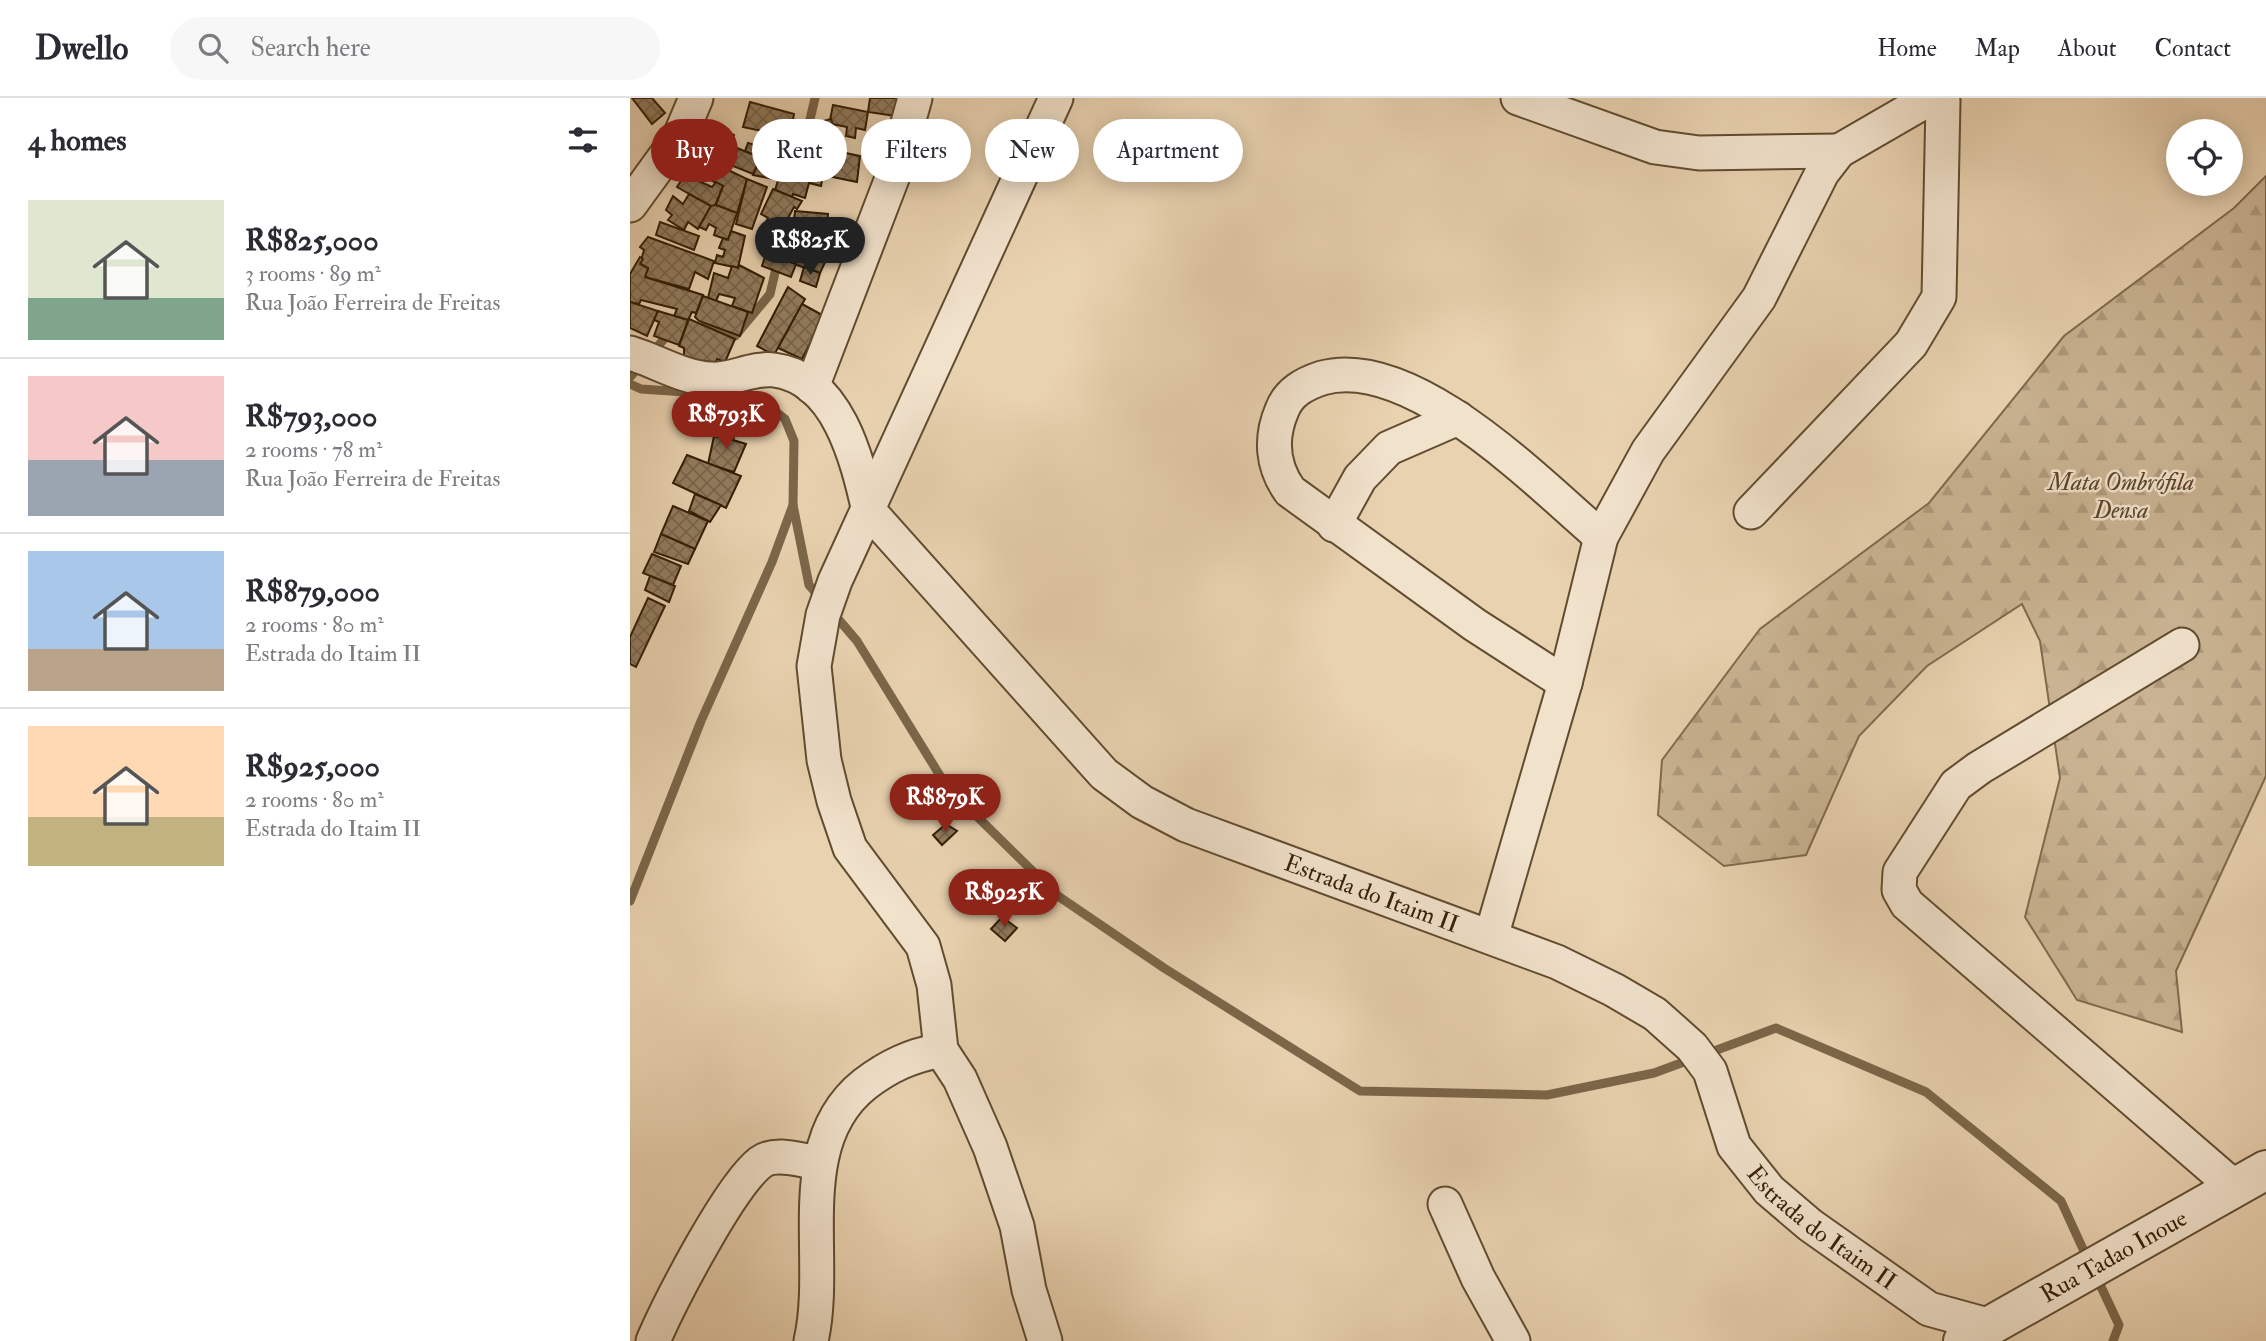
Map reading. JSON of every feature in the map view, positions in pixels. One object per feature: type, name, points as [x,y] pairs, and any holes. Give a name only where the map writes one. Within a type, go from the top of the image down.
[{"type":"street","points":[[630,205],[680,136],[695,98]]},
{"type":"street","points":[[630,353],[704,379],[775,370],[812,387],[894,173],[915,98]]},
{"type":"street","points":[[1045,1341],[1029,1290],[1017,1226],[990,1147],[961,1079],[941,1050],[934,985],[923,946],[849,848],[834,801],[815,695],[814,666],[823,615],[835,582],[1055,98]]},
{"type":"street","points":[[1518,98],[1655,147],[1699,153],[1839,151]]},
{"type":"street","points":[[1491,937],[1565,683],[1601,537],[1648,452],[1759,298],[1822,173],[1839,151],[1934,100],[1939,297],[1911,344],[1751,512]]},
{"type":"street","points":[[1565,683],[1475,625],[1290,491],[1278,474],[1275,427],[1283,405],[1295,390],[1333,375],[1375,380],[1416,393],[1458,418],[1601,537]]},
{"type":"street","name":"Estrada do Itaim II","points":[[812,387],[832,409],[857,458],[869,511],[1104,774],[1142,802],[1186,825],[1557,962],[1655,1014],[1701,1059],[1734,1146],[1769,1190],[1854,1258],[1929,1308],[1977,1334]]},
{"type":"street","points":[[1334,525],[1360,478],[1389,448],[1458,418]]},
{"type":"street","points":[[2182,645],[1979,768],[1956,785],[1900,872],[1899,890],[1907,904],[2250,1178]]},
{"type":"street","points":[[811,1341],[817,1303],[819,1163],[830,1128],[846,1100],[886,1068],[910,1056],[941,1050]]},
{"type":"street","points":[[653,1341],[690,1267],[735,1195],[762,1161],[782,1158],[819,1163]]},
{"type":"street","name":"Rua Tadao Inoue","points":[[1977,1334],[2116,1257],[2250,1178]]},
{"type":"street","points":[[1445,1203],[1478,1278],[1513,1341]]},
{"type":"green space","name":"Mata Ombrófila Densa","points":[[2266,176],[2266,776],[2176,971],[2182,1032],[2077,1000],[2025,917],[2060,778],[2040,641],[2022,604],[1927,666],[1859,736],[1806,855],[1724,866],[1658,815],[1662,760],[1760,629],[1929,503],[2064,336],[2234,208]]},
{"type":"building","points":[[632,98],[652,98],[665,113],[658,119],[651,119],[651,123]]},
{"type":"building","points":[[870,98],[898,98],[896,116],[868,112]]},
{"type":"building","points":[[750,102],[794,114],[793,119],[752,119],[752,129],[743,127]]},
{"type":"building","points":[[833,105],[868,112],[867,119],[861,119],[861,129],[856,128],[855,138],[847,136],[847,119],[830,119]]},
{"type":"building","points":[[748,143],[752,144],[752,154],[745,151]]},
{"type":"building","points":[[738,148],[752,154],[752,174],[738,168]]},
{"type":"building","points":[[847,153],[860,156],[857,182],[847,180]]},
{"type":"building","points":[[738,175],[747,179],[737,213],[716,205],[723,186],[715,182],[738,182]]},
{"type":"building","points":[[747,179],[767,187],[752,229],[736,224]]},
{"type":"building","points":[[680,182],[701,182],[712,187],[716,182],[723,186],[714,208],[677,187]]},
{"type":"building","points":[[778,182],[822,182],[821,186],[809,183],[805,198],[793,194],[792,197],[775,190]]},
{"type":"building","points":[[773,189],[802,201],[797,209],[794,207],[776,240],[761,232],[768,218],[761,214]]},
{"type":"building","points":[[689,194],[711,206],[698,229],[688,222],[684,230],[668,220],[672,215],[666,210],[673,196],[683,204]]},
{"type":"building","points":[[716,205],[737,213],[728,240],[714,235],[716,228],[709,224],[706,230],[699,227],[711,206]]},
{"type":"building","points":[[795,211],[828,214],[826,252],[781,245],[782,228],[787,219],[794,220]]},
{"type":"building","points":[[660,222],[699,236],[694,250],[656,235]]},
{"type":"building","points":[[731,231],[745,236],[738,268],[715,263],[717,255],[723,257],[725,250],[719,248],[723,238],[728,240]]},
{"type":"building","points":[[648,237],[714,261],[708,279],[695,272],[689,289],[645,277],[648,268],[640,264],[644,250],[640,247]]},
{"type":"building","points":[[765,241],[803,251],[810,250],[827,258],[820,273],[762,253]]},
{"type":"building","points":[[766,254],[796,264],[791,277],[762,266]]},
{"type":"building","points":[[640,257],[643,259],[640,264],[648,268],[645,277],[703,295],[696,313],[692,312],[688,320],[674,316],[677,309],[641,300],[639,304],[630,302],[630,274]]},
{"type":"building","points":[[739,265],[764,278],[752,313],[732,306],[735,298],[719,294],[716,301],[708,298],[714,273],[728,278],[732,266],[738,268]]},
{"type":"building","points":[[804,267],[820,273],[816,287],[800,281]]},
{"type":"building","points":[[788,287],[805,299],[774,355],[757,346]]},
{"type":"building","points":[[703,296],[748,312],[740,336],[699,321],[695,317]]},
{"type":"building","points":[[630,302],[658,311],[647,336],[630,328]]},
{"type":"building","points":[[802,304],[824,316],[802,359],[778,348]]},
{"type":"building","points":[[658,311],[688,320],[679,345],[654,336],[659,322],[654,320]]},
{"type":"building","points":[[689,319],[735,339],[725,362],[717,359],[712,375],[684,360],[684,348],[679,346]]},
{"type":"building","points":[[747,412],[761,417],[759,425],[743,420]]},
{"type":"building","points":[[720,428],[736,432],[733,440],[746,444],[734,472],[708,464],[714,436],[717,437]]},
{"type":"building","points":[[687,455],[741,476],[726,508],[673,483]]},
{"type":"building","points":[[695,494],[721,505],[710,522],[689,511]]},
{"type":"building","points":[[673,506],[708,521],[695,549],[661,534]]},
{"type":"building","points":[[661,534],[695,549],[688,564],[654,552]]},
{"type":"building","points":[[652,554],[681,566],[673,585],[643,573]]},
{"type":"building","points":[[650,576],[675,586],[669,602],[645,590]]},
{"type":"building","points":[[648,598],[665,606],[636,667],[630,664],[630,637]]},
{"type":"building","points":[[946,824],[957,831],[942,845],[933,835]]},
{"type":"building","points":[[1002,917],[1017,928],[1005,941],[991,929]]},
{"type":"waterway","points":[[810,119],[815,98]]},
{"type":"waterway","points":[[704,327],[735,336],[770,294],[778,260]]},
{"type":"waterway","points":[[650,355],[671,331]]},
{"type":"waterway","points":[[630,377],[641,365]]},
{"type":"waterway","points":[[630,384],[641,389],[700,393]]},
{"type":"waterway","points":[[714,394],[763,402],[785,419],[794,441],[793,505],[809,585],[822,600]]},
{"type":"waterway","points":[[630,901],[701,721],[772,562],[793,505]]},
{"type":"waterway","points":[[833,613],[857,641],[947,787],[1058,896],[1164,968],[1360,1091],[1547,1095],[1654,1073],[1692,1059]]},
{"type":"waterway","points":[[1706,1054],[1776,1028],[1926,1092],[2061,1201],[2088,1260]]},
{"type":"waterway","points":[[2096,1276],[2119,1325],[2113,1341]]}]
